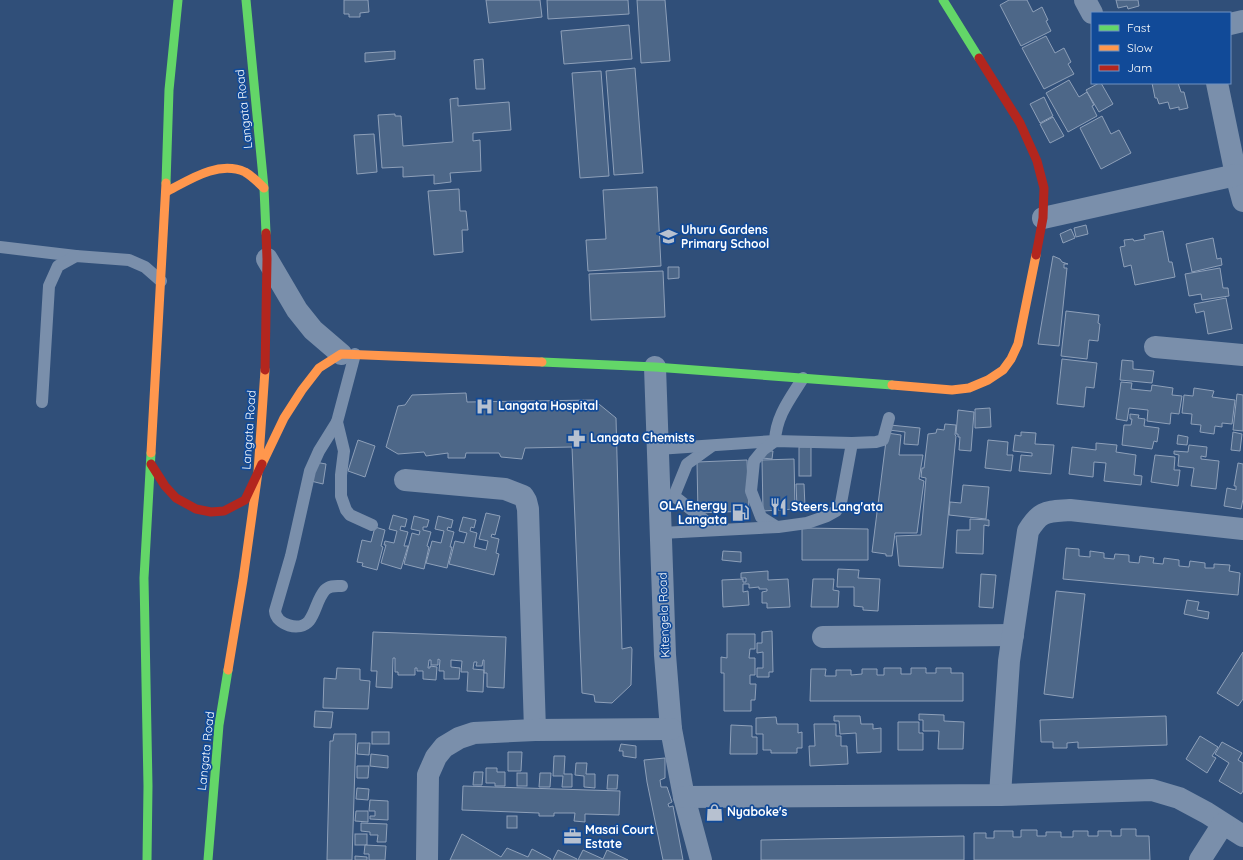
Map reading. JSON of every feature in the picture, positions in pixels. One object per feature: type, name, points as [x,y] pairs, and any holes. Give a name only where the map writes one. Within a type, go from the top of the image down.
[{"type":"main road","points":[[147,860],[148,786],[144,578],[166,192],[169,90],[178,0]]},
{"type":"main road","name":"Langata Road","points":[[208,860],[219,725],[243,580],[258,472],[265,374],[266,259],[264,188],[246,0]]},
{"type":"main road","points":[[151,464],[171,493],[180,501],[204,513],[217,513],[234,508],[245,500],[284,418],[302,390],[320,368],[348,354],[655,367],[952,390],[969,388],[988,380],[1003,370],[1012,359],[1018,344],[1043,218],[1044,188],[1037,161],[1020,123],[943,0]]},
{"type":"main road","points":[[166,192],[201,173],[218,169],[242,170],[254,178],[264,188]]},
{"type":"street","points":[[1085,0],[1091,12]]},
{"type":"street","points":[[1231,24],[1243,21]]},
{"type":"street","points":[[1217,84],[1236,175],[1243,201]]},
{"type":"street","points":[[1043,218],[1236,175]]},
{"type":"street","points":[[266,259],[297,310],[313,330],[348,354]]},
{"type":"street","points":[[1154,347],[1243,355]]},
{"type":"street","name":"Kitengela Road","points":[[655,367],[665,655],[671,729],[684,797],[701,860]]},
{"type":"street","points":[[405,480],[505,489],[523,496],[526,501],[528,509],[536,730]]},
{"type":"street","points":[[1000,795],[1009,661],[1028,531],[1035,519],[1047,512],[1070,510],[1243,529]]},
{"type":"street","points":[[823,637],[1013,635]]},
{"type":"street","points":[[427,860],[428,775],[436,757],[444,747],[459,738],[474,733],[536,730],[671,729]]},
{"type":"street","points":[[684,797],[1000,795],[1152,790],[1179,798],[1243,836]]},
{"type":"street","points":[[1200,860],[1223,824]]},
{"type":"lane","points":[[0,247],[76,256],[129,260],[145,267],[161,281]]},
{"type":"lane","points":[[42,402],[49,286],[58,266],[76,256]]},
{"type":"lane","points":[[342,586],[333,586],[324,591],[308,623],[295,626],[282,623],[275,616],[310,471],[319,451],[337,422],[348,354]]},
{"type":"lane","points":[[776,441],[781,412],[803,378]]},
{"type":"lane","points":[[658,449],[776,441],[852,443],[876,442],[883,440],[890,418]]},
{"type":"lane","points":[[337,422],[344,451],[341,475],[341,496],[346,510],[350,515],[372,524]]},
{"type":"lane","points":[[776,441],[763,450],[754,462],[751,491],[761,517],[778,527]]},
{"type":"lane","points":[[661,533],[778,527],[807,523],[827,516],[836,511],[841,503],[852,443]]},
{"type":"lane","points":[[712,446],[687,464],[674,496],[717,530]]},
{"type":"building","points":[[344,0],[368,0],[369,12],[360,13],[360,17],[349,17],[349,14],[344,14]]},
{"type":"building","points":[[486,0],[540,0],[542,17],[489,23]]},
{"type":"building","points":[[547,0],[628,0],[629,14],[548,19]]},
{"type":"building","points":[[637,0],[665,0],[670,61],[641,63]]},
{"type":"building","points":[[1009,0],[1027,0],[1033,12],[1042,7],[1051,31],[1021,46],[1000,5]]},
{"type":"building","points":[[1116,0],[1138,0],[1139,6],[1128,9],[1127,6],[1118,8]]},
{"type":"building","points":[[629,25],[632,59],[564,64],[561,31]]},
{"type":"building","points":[[1046,36],[1055,53],[1064,48],[1071,62],[1068,64],[1074,74],[1044,89],[1022,48]]},
{"type":"building","points":[[395,51],[395,59],[365,62],[365,53]]},
{"type":"building","points":[[483,59],[485,89],[476,89],[474,60]]},
{"type":"building","points":[[635,68],[643,173],[614,175],[606,71]]},
{"type":"building","points":[[601,71],[609,176],[580,178],[572,73]]},
{"type":"building","points":[[1069,80],[1079,97],[1087,92],[1094,105],[1092,106],[1097,116],[1068,132],[1046,93]]},
{"type":"building","points":[[1097,84],[1102,84],[1113,104],[1099,112],[1086,90]]},
{"type":"building","points":[[1152,84],[1178,84],[1181,92],[1184,92],[1188,108],[1179,110],[1179,107],[1170,109],[1168,102],[1159,104],[1157,98],[1155,98]]},
{"type":"building","points":[[1044,97],[1053,116],[1040,123],[1030,104]]},
{"type":"building","points":[[458,98],[458,106],[509,102],[511,130],[473,133],[473,141],[480,140],[481,171],[450,173],[451,182],[434,184],[434,175],[403,177],[403,167],[382,168],[378,115],[395,114],[395,116],[401,116],[403,146],[453,142],[450,99]]},
{"type":"building","points":[[1102,116],[1111,134],[1119,130],[1131,153],[1101,169],[1080,128]]},
{"type":"building","points":[[1053,117],[1064,136],[1050,143],[1040,124]]},
{"type":"building","points":[[374,134],[377,172],[357,174],[354,135]]},
{"type":"building","points":[[657,187],[661,266],[588,271],[586,240],[606,239],[603,190]]},
{"type":"building","points":[[459,189],[460,211],[466,211],[468,230],[462,230],[463,252],[434,255],[428,191]]},
{"type":"building","points":[[1086,225],[1088,234],[1076,237],[1074,228]]},
{"type":"building","points":[[1071,229],[1075,238],[1063,243],[1060,234]]},
{"type":"building","points":[[1163,231],[1169,262],[1172,262],[1175,277],[1135,285],[1131,265],[1124,267],[1120,247],[1125,246],[1124,240],[1133,239],[1134,241],[1145,239],[1144,235]]},
{"type":"building","points":[[1213,238],[1217,259],[1221,258],[1222,265],[1192,272],[1186,244]]},
{"type":"building","points":[[1053,256],[1068,264],[1064,264],[1064,268],[1067,268],[1059,346],[1038,344]]},
{"type":"building","points":[[668,267],[679,267],[679,278],[668,279]]},
{"type":"building","points":[[1220,268],[1223,288],[1228,288],[1229,296],[1202,300],[1201,294],[1189,296],[1185,274]]},
{"type":"building","points":[[663,271],[665,317],[591,320],[589,274]]},
{"type":"building","points":[[1226,298],[1232,329],[1208,334],[1204,311],[1196,313],[1194,304]]},
{"type":"building","points":[[1066,311],[1099,315],[1098,323],[1100,324],[1098,341],[1089,340],[1087,359],[1061,356]]},
{"type":"building","points":[[1062,359],[1097,363],[1094,388],[1086,387],[1084,407],[1057,404]]},
{"type":"building","points":[[1122,360],[1133,361],[1133,369],[1154,371],[1152,383],[1120,380]]},
{"type":"building","points":[[1121,382],[1132,383],[1131,389],[1151,391],[1152,385],[1173,388],[1172,395],[1182,396],[1179,414],[1171,413],[1170,424],[1147,421],[1148,410],[1129,408],[1127,421],[1116,419]]},
{"type":"building","points":[[1194,388],[1214,391],[1212,397],[1235,400],[1232,424],[1222,423],[1222,427],[1215,426],[1214,434],[1200,432],[1201,425],[1191,424],[1192,414],[1182,413],[1184,395],[1193,396]]},
{"type":"building","points":[[466,393],[467,402],[594,400],[616,418],[622,649],[631,647],[632,649],[631,685],[612,703],[595,702],[594,695],[582,693],[572,447],[525,448],[522,459],[501,457],[499,453],[466,453],[465,458],[448,458],[448,453],[426,456],[424,452],[398,454],[386,447],[398,406],[405,405],[412,395]]},
{"type":"building","points":[[1237,394],[1243,395],[1243,431],[1233,430]]},
{"type":"building","points":[[990,408],[991,427],[975,428],[975,409]]},
{"type":"building","points":[[958,410],[974,412],[971,451],[959,450],[960,437],[956,434]]},
{"type":"building","points":[[1130,414],[1139,415],[1138,418],[1145,419],[1144,426],[1159,428],[1157,442],[1154,441],[1152,449],[1122,445],[1124,425],[1131,425],[1132,419],[1130,419]]},
{"type":"building","points":[[945,424],[956,425],[956,436],[943,568],[899,566],[896,536],[921,535],[926,478],[921,477],[922,468],[924,468],[928,434],[936,433],[937,429],[944,430]]},
{"type":"building","points":[[890,425],[920,428],[918,445],[904,444],[905,432],[889,430]]},
{"type":"building","points":[[1021,432],[1036,433],[1035,444],[1054,445],[1051,474],[1019,471],[1021,455],[1032,456],[1032,453],[1013,451],[1015,435],[1021,436]]},
{"type":"building","points":[[1233,432],[1242,434],[1240,451],[1231,450]]},
{"type":"building","points":[[887,433],[901,435],[899,455],[923,455],[919,479],[924,481],[917,533],[895,533],[892,556],[872,552]]},
{"type":"building","points":[[1178,435],[1188,437],[1187,445],[1177,444]]},
{"type":"building","points":[[358,440],[375,446],[365,477],[348,471]]},
{"type":"building","points":[[988,440],[1008,442],[1007,455],[1013,455],[1011,471],[985,468]]},
{"type":"building","points":[[1096,443],[1117,445],[1116,452],[1136,455],[1134,475],[1142,476],[1141,485],[1104,481],[1106,463],[1094,462],[1093,477],[1069,474],[1072,447],[1096,450]]},
{"type":"building","points":[[1189,445],[1207,447],[1206,457],[1201,456],[1201,459],[1219,461],[1216,489],[1191,486],[1194,468],[1178,466],[1179,455],[1174,454],[1174,451],[1188,452]]},
{"type":"building","points":[[799,447],[811,447],[811,476],[799,476]]},
{"type":"building","points":[[766,451],[773,451],[772,459],[762,458]]},
{"type":"building","points":[[1155,455],[1175,457],[1174,470],[1180,470],[1178,486],[1151,482]]},
{"type":"building","points":[[794,459],[795,509],[763,511],[762,460]]},
{"type":"building","points":[[747,460],[749,511],[698,513],[697,462]]},
{"type":"building","points":[[315,462],[326,464],[323,484],[311,481]]},
{"type":"building","points":[[1238,463],[1243,464],[1243,499],[1241,509],[1224,506],[1227,488],[1236,490],[1236,486],[1234,486]]},
{"type":"building","points":[[796,484],[804,484],[805,507],[797,507]]},
{"type":"building","points":[[963,485],[989,487],[986,519],[949,515],[950,502],[961,503]]},
{"type":"building","points":[[486,513],[500,516],[495,535],[492,534],[491,537],[499,539],[496,553],[499,554],[494,575],[449,564],[455,541],[464,543],[467,533],[459,531],[463,517],[476,520],[474,528],[471,527],[470,531],[477,533],[474,547],[486,550],[488,541],[479,539]]},
{"type":"building","points":[[393,515],[407,519],[405,527],[401,526],[400,530],[408,532],[404,546],[408,546],[401,569],[381,563],[386,545],[384,545],[385,541],[394,543],[397,531],[389,529]]},
{"type":"building","points":[[414,516],[429,520],[427,527],[423,527],[423,530],[431,532],[427,546],[429,547],[424,569],[404,564],[412,533],[419,535],[420,531],[411,529]]},
{"type":"building","points":[[438,516],[453,520],[451,528],[448,527],[447,530],[454,532],[447,568],[426,563],[432,541],[441,543],[444,531],[435,529]]},
{"type":"building","points":[[970,519],[989,520],[989,526],[984,525],[983,554],[956,553],[957,530],[970,530]]},
{"type":"building","points":[[375,527],[385,530],[381,546],[383,547],[377,570],[362,566],[363,563],[357,562],[362,540],[371,542]]},
{"type":"building","points":[[802,528],[868,529],[868,560],[802,560]]},
{"type":"building","points":[[1066,548],[1079,549],[1079,556],[1090,557],[1090,551],[1104,553],[1104,558],[1114,559],[1115,554],[1129,555],[1129,562],[1139,563],[1140,556],[1154,558],[1153,563],[1163,564],[1164,558],[1179,560],[1179,566],[1189,567],[1190,561],[1205,563],[1205,568],[1214,568],[1214,564],[1230,565],[1229,571],[1240,573],[1238,595],[1063,579]]},
{"type":"building","points":[[723,551],[741,552],[741,562],[722,560]]},
{"type":"building","points":[[838,569],[859,570],[858,578],[880,579],[878,611],[863,610],[863,607],[854,606],[854,587],[837,587]]},
{"type":"building","points":[[768,571],[768,580],[788,579],[790,607],[767,608],[767,603],[762,603],[762,592],[767,591],[767,589],[759,589],[759,587],[749,588],[749,584],[743,584],[743,592],[748,591],[749,605],[723,607],[722,580],[743,579],[743,582],[746,582],[746,578],[741,578],[741,573]]},
{"type":"building","points":[[981,574],[996,575],[993,608],[979,607]]},
{"type":"building","points":[[813,579],[834,579],[833,590],[839,591],[838,607],[811,607]]},
{"type":"building","points":[[1056,591],[1085,594],[1073,698],[1044,694]]},
{"type":"building","points":[[1187,600],[1199,602],[1197,610],[1209,612],[1208,619],[1184,614]]},
{"type":"building","points":[[772,631],[773,672],[769,672],[769,677],[757,677],[757,668],[763,668],[763,652],[757,653],[757,643],[762,643],[762,632]]},
{"type":"building","points":[[373,632],[506,637],[504,688],[487,687],[487,673],[484,673],[484,670],[483,692],[467,691],[468,672],[461,672],[462,661],[451,660],[451,667],[460,668],[459,679],[444,679],[444,671],[439,671],[440,660],[438,659],[438,665],[431,665],[431,660],[429,660],[428,668],[430,668],[430,666],[437,667],[436,680],[423,679],[423,671],[417,671],[417,668],[415,668],[415,675],[398,675],[398,672],[395,672],[395,658],[393,658],[392,688],[376,687],[377,671],[371,671]],"holes":[[[484,660],[484,670],[473,669],[474,662],[477,662],[476,666],[482,666]]]},
{"type":"building","points":[[727,634],[755,634],[755,649],[750,649],[749,658],[755,658],[755,675],[750,675],[750,684],[756,684],[755,700],[751,700],[751,711],[724,711],[724,673],[721,673],[721,657],[727,658]]},
{"type":"building","points":[[1243,652],[1243,699],[1238,706],[1217,693]]},
{"type":"building","points":[[337,668],[360,669],[360,680],[370,681],[368,709],[323,708],[324,678],[336,679]]},
{"type":"building","points":[[884,668],[901,668],[901,674],[911,674],[911,668],[926,668],[926,673],[936,673],[936,668],[951,668],[951,673],[963,673],[963,701],[810,701],[811,669],[826,669],[825,676],[836,676],[836,670],[851,670],[851,675],[862,674],[862,669],[877,669],[877,675],[884,675]]},
{"type":"building","points":[[315,711],[333,712],[331,728],[314,727]]},
{"type":"building","points":[[919,714],[944,715],[944,721],[964,722],[963,749],[938,749],[939,731],[923,731],[923,720],[919,720]]},
{"type":"building","points":[[834,716],[860,716],[861,724],[873,724],[873,729],[881,728],[881,752],[857,753],[856,733],[840,734],[839,721],[834,721]]},
{"type":"building","points":[[1166,716],[1167,745],[1078,748],[1078,742],[1067,743],[1067,748],[1053,748],[1053,742],[1041,742],[1040,720]]},
{"type":"building","points":[[776,717],[777,724],[798,724],[798,733],[802,732],[802,748],[797,748],[797,753],[771,753],[771,750],[763,750],[763,734],[756,734],[756,718]]},
{"type":"building","points":[[898,722],[919,722],[919,733],[923,733],[923,750],[898,750]]},
{"type":"building","points":[[814,724],[836,724],[836,736],[841,736],[841,746],[847,746],[848,764],[810,766],[809,746],[815,746]]},
{"type":"building","points":[[731,725],[752,726],[752,737],[757,737],[757,754],[730,754]]},
{"type":"building","points":[[372,732],[389,732],[389,744],[372,744]]},
{"type":"building","points":[[334,734],[356,734],[352,860],[327,860],[330,741],[333,741]]},
{"type":"building","points":[[1200,736],[1218,747],[1212,756],[1216,758],[1207,773],[1186,759]]},
{"type":"building","points":[[1222,742],[1242,753],[1238,760],[1243,763],[1243,791],[1241,794],[1219,781],[1229,763],[1215,754]]},
{"type":"building","points":[[358,743],[370,743],[369,755],[357,754]]},
{"type":"building","points":[[621,744],[636,746],[636,758],[623,756],[623,751],[619,751]]},
{"type":"building","points":[[508,752],[522,752],[521,771],[508,771]]},
{"type":"building","points":[[371,754],[388,756],[388,768],[370,766]]},
{"type":"building","points":[[554,756],[565,756],[564,774],[572,774],[572,787],[562,787],[563,776],[553,776]]},
{"type":"building","points":[[665,758],[665,778],[660,780],[661,787],[667,787],[672,802],[668,804],[669,807],[673,806],[683,860],[663,860],[647,782],[644,760]]},
{"type":"building","points":[[576,763],[587,763],[586,774],[595,774],[595,788],[584,787],[584,776],[575,775]]},
{"type":"building","points":[[357,766],[369,766],[368,778],[357,778]]},
{"type":"building","points":[[486,768],[497,768],[497,772],[505,772],[505,786],[495,786],[495,783],[486,783]]},
{"type":"building","points":[[474,772],[483,772],[482,785],[473,785]]},
{"type":"building","points":[[517,773],[527,773],[527,786],[517,786]]},
{"type":"building","points":[[540,773],[551,773],[550,787],[539,787]]},
{"type":"building","points":[[608,775],[618,775],[617,789],[607,789]]},
{"type":"building","points":[[463,786],[620,791],[619,815],[585,814],[585,822],[574,821],[575,813],[554,813],[554,816],[539,816],[539,813],[462,810]]},
{"type":"building","points":[[357,788],[369,789],[368,800],[356,799]]},
{"type":"building","points":[[370,800],[388,801],[388,820],[370,819],[370,816],[375,816],[375,811],[369,811]]},
{"type":"building","points":[[356,811],[368,811],[368,822],[355,821]]},
{"type":"building","points":[[507,816],[517,816],[517,828],[507,828]]},
{"type":"building","points":[[361,823],[387,824],[386,842],[377,842],[378,835],[370,835],[370,832],[361,831]]},
{"type":"building","points":[[1121,829],[1136,829],[1136,836],[1149,836],[1150,860],[974,860],[974,833],[986,833],[986,838],[994,838],[994,831],[1013,831],[1013,837],[1021,837],[1021,830],[1037,830],[1037,836],[1046,836],[1046,832],[1061,832],[1061,837],[1073,837],[1073,831],[1088,831],[1088,836],[1098,836],[1098,831],[1111,831],[1111,836],[1121,836]]},
{"type":"building","points":[[355,834],[367,834],[367,845],[355,845]]},
{"type":"building","points":[[462,834],[501,857],[507,848],[528,857],[532,849],[551,860],[450,860]]},
{"type":"building","points":[[964,836],[964,860],[761,860],[761,840]]},
{"type":"building","points":[[365,845],[386,846],[385,860],[369,860],[369,854],[364,854]]},
{"type":"building","points":[[558,850],[577,859],[577,860],[553,860]]},
{"type":"building","points":[[583,850],[603,859],[607,850],[628,860],[578,860]]},
{"type":"building","points":[[355,856],[367,857],[367,860],[355,860]]},
{"type":"traffic: fast","points":[[166,183],[169,90],[178,0]]},
{"type":"traffic: fast","points":[[246,0],[264,188],[266,233]]},
{"type":"traffic: fast","points":[[943,0],[979,58]]},
{"type":"traffic: fast","points":[[542,362],[655,367],[892,385]]},
{"type":"traffic: fast","points":[[147,860],[148,786],[144,578],[151,453]]},
{"type":"traffic: fast","points":[[208,860],[219,725],[228,670]]},
{"type":"traffic: slow","points":[[166,192],[194,177],[224,168],[245,172],[253,177],[264,188]]},
{"type":"traffic: slow","points":[[151,453],[166,183]]},
{"type":"traffic: slow","points":[[892,385],[952,390],[969,388],[988,380],[1003,370],[1011,359],[1018,344],[1036,255]]},
{"type":"traffic: slow","points":[[262,464],[284,418],[302,390],[319,368],[341,354],[542,362]]},
{"type":"traffic: slow","points":[[228,670],[243,580],[258,472],[265,370]]},
{"type":"traffic: jam","points":[[979,58],[1020,123],[1037,161],[1044,188],[1043,218],[1036,255]]},
{"type":"traffic: jam","points":[[265,370],[266,233]]},
{"type":"traffic: jam","points":[[151,464],[165,486],[176,498],[196,509],[211,512],[224,511],[245,500],[262,464]]},
{"type":"place","name":"Uhuru Gardens Primary School","points":[[668,237]]},
{"type":"place","name":"Langata Hospital","points":[[485,406]]},
{"type":"place","name":"Langata Chemists","points":[[577,438]]},
{"type":"place","name":"Steers Lang'ata","points":[[778,507]]},
{"type":"place","name":"OLA Energy Langata","points":[[740,513]]},
{"type":"place","name":"Nyaboke's","points":[[714,812]]},
{"type":"place","name":"Masai Court Estate","points":[[572,837]]}]
